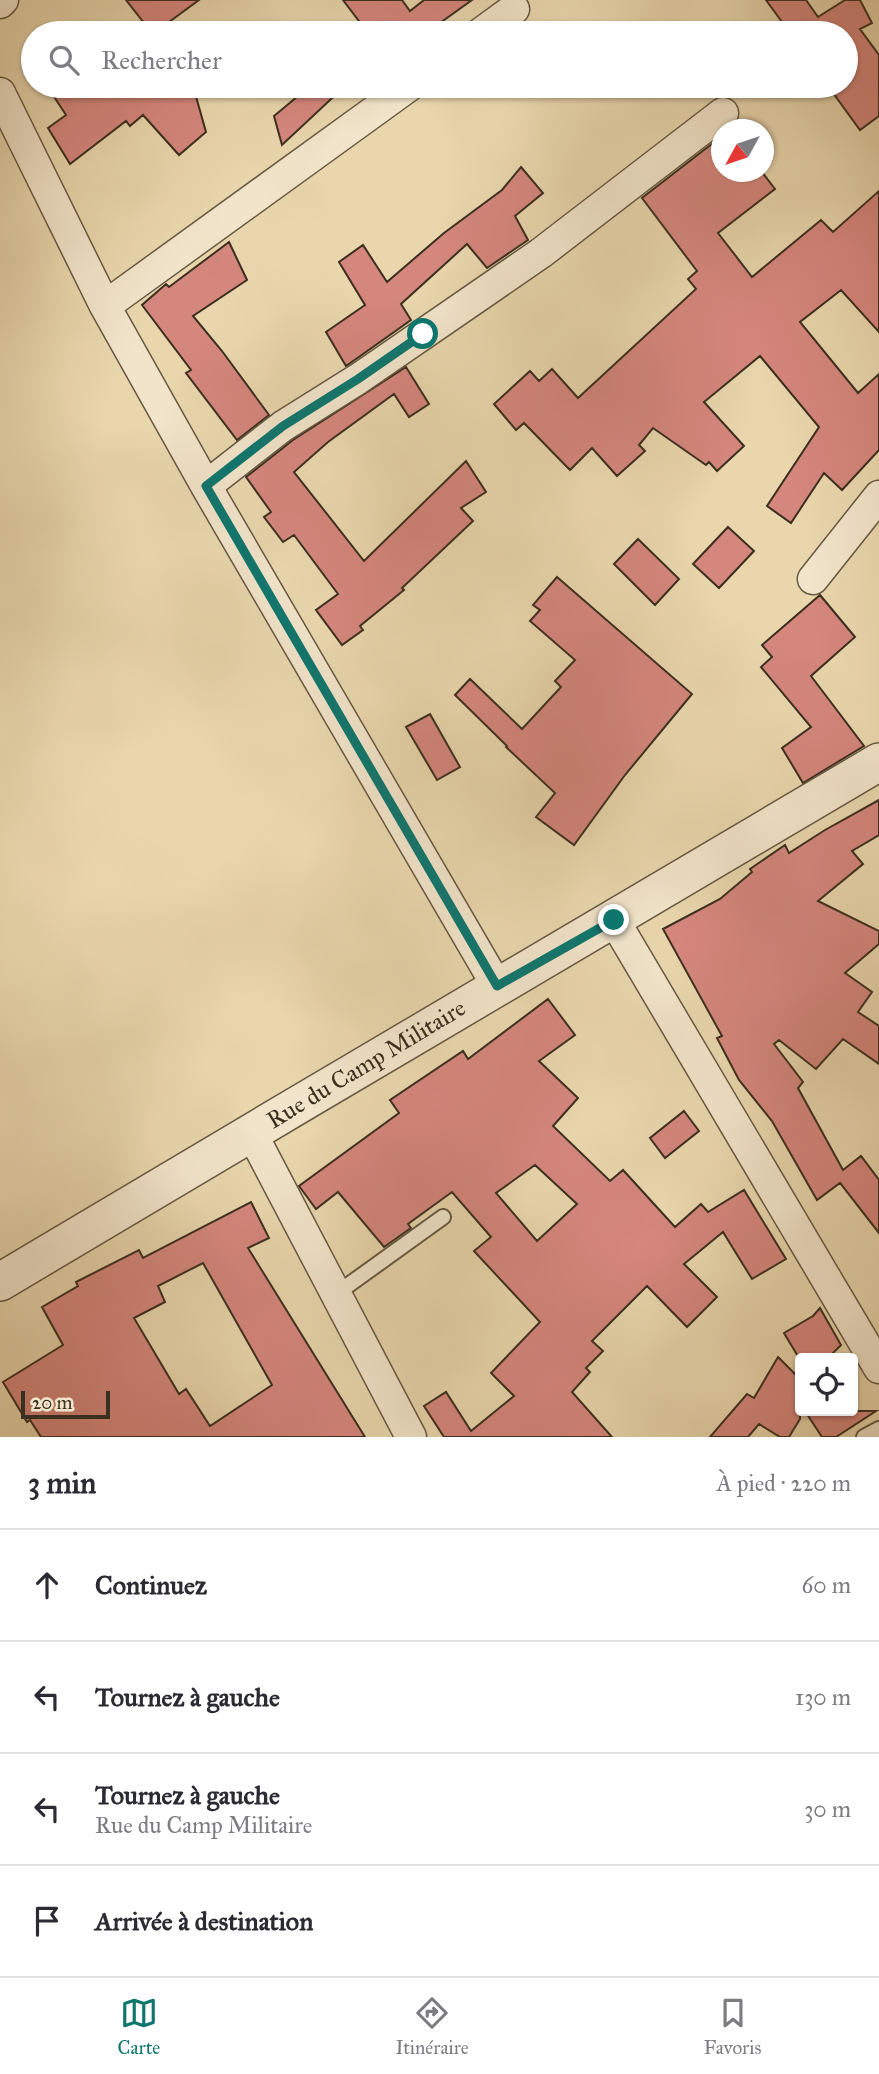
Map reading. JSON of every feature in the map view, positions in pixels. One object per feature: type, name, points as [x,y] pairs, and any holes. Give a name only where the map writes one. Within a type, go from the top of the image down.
[{"type":"street","points":[[498,21],[514,9]]},
{"type":"street","points":[[0,93],[105,306],[206,486],[497,986]]},
{"type":"street","points":[[105,306],[392,98]]},
{"type":"street","points":[[206,486],[283,426],[358,379],[541,253],[723,113]]},
{"type":"street","points":[[813,579],[879,496]]},
{"type":"street","name":"Rue du Camp Militaire","points":[[0,1282],[879,762]]},
{"type":"street","points":[[614,920],[879,1368]]},
{"type":"street","points":[[251,1132],[411,1437]]},
{"type":"lane","points":[[336,1294],[443,1217]]},
{"type":"lane","points":[[864,1437],[879,1429]]},
{"type":"building","points":[[126,0],[199,0],[170,21],[143,21]]},
{"type":"building","points":[[343,0],[402,0],[410,11],[424,0],[472,0],[443,21],[359,21]]},
{"type":"building","points":[[766,0],[806,0],[818,17],[845,0],[860,0],[872,23],[860,29],[879,55],[879,116],[860,130],[837,98],[858,98],[858,21],[781,21]]},
{"type":"building","points":[[55,98],[196,98],[206,132],[179,155],[143,115],[130,126],[126,121],[70,164],[48,128],[66,115]]},
{"type":"building","points":[[296,98],[332,98],[282,145],[274,116]]},
{"type":"building","points":[[711,145],[711,182],[770,182],[775,189],[718,233],[752,277],[821,220],[833,232],[879,191],[879,332],[841,290],[800,322],[858,393],[879,374],[879,450],[842,490],[824,473],[791,523],[767,506],[819,427],[760,356],[704,402],[744,446],[717,471],[709,462],[706,465],[653,428],[639,445],[645,451],[617,476],[592,448],[570,470],[524,423],[516,430],[494,404],[530,371],[539,381],[552,369],[578,398],[696,289],[688,279],[697,271],[642,198]]},
{"type":"building","points":[[521,167],[543,193],[515,216],[528,240],[487,268],[467,244],[401,304],[411,320],[346,366],[326,332],[365,305],[339,262],[363,245],[387,282],[444,233],[502,190]]},
{"type":"building","points":[[229,242],[247,280],[193,316],[269,415],[237,440],[186,373],[191,370],[142,305],[166,284],[169,287]]},
{"type":"building","points":[[406,367],[429,404],[409,417],[394,394],[328,442],[294,472],[364,561],[466,461],[486,492],[461,508],[473,521],[402,588],[404,590],[360,626],[363,630],[342,645],[316,610],[338,594],[294,535],[283,542],[264,517],[271,512],[246,477],[293,440]]},
{"type":"building","points":[[728,527],[754,551],[719,588],[693,564]]},
{"type":"building","points":[[638,539],[679,579],[655,605],[614,564]]},
{"type":"building","points":[[557,577],[692,694],[625,775],[574,845],[536,817],[555,793],[455,695],[470,679],[522,729],[561,687],[555,681],[575,660],[530,621],[540,610],[533,605]]},
{"type":"building","points":[[820,595],[855,637],[811,676],[864,746],[803,783],[782,748],[811,727],[761,667],[772,657],[762,645]]},
{"type":"building","points":[[430,714],[460,767],[437,780],[406,727]]},
{"type":"building","points":[[879,800],[879,835],[852,851],[863,864],[818,901],[879,931],[879,944],[845,973],[872,992],[858,1012],[879,1026],[879,1064],[843,1039],[816,1069],[779,1040],[774,1044],[803,1082],[798,1088],[843,1170],[861,1156],[879,1180],[879,1233],[840,1183],[817,1200],[772,1121],[739,1080],[717,1038],[722,1036],[663,929],[720,899],[752,872],[750,869],[785,845],[789,853]]},
{"type":"building","points":[[548,999],[575,1035],[539,1061],[578,1098],[553,1126],[610,1181],[623,1170],[675,1227],[701,1204],[708,1212],[744,1190],[786,1259],[752,1279],[723,1232],[684,1264],[717,1297],[687,1327],[647,1286],[592,1341],[603,1351],[586,1368],[590,1372],[572,1392],[612,1437],[444,1437],[424,1406],[446,1392],[471,1431],[514,1396],[491,1373],[540,1322],[474,1251],[491,1237],[452,1192],[408,1224],[411,1228],[384,1247],[338,1192],[316,1209],[299,1186],[399,1113],[390,1100],[463,1051],[468,1059]],"holes":[[[535,1165],[577,1204],[537,1241],[496,1193]]]},
{"type":"building","points":[[684,1111],[699,1131],[665,1158],[650,1138]]},
{"type":"building","points":[[251,1202],[269,1238],[248,1248],[365,1437],[41,1437],[30,1420],[27,1422],[3,1382],[63,1345],[42,1307],[78,1286],[76,1282],[139,1250],[143,1258]],"holes":[[[203,1263],[272,1385],[210,1426],[186,1389],[179,1394],[134,1318],[165,1302],[158,1286]]]},
{"type":"building","points":[[820,1308],[841,1345],[833,1353],[796,1353],[784,1333],[813,1316]]},
{"type":"building","points":[[778,1357],[795,1374],[795,1416],[800,1416],[800,1419],[789,1437],[780,1437],[759,1424],[748,1437],[710,1437],[747,1394],[754,1398]]},
{"type":"building","points":[[858,1411],[876,1411],[836,1437],[822,1437],[808,1416],[858,1416]]},
{"type":"route","points":[[423,334],[283,426],[206,486],[497,986],[614,920]]}]
